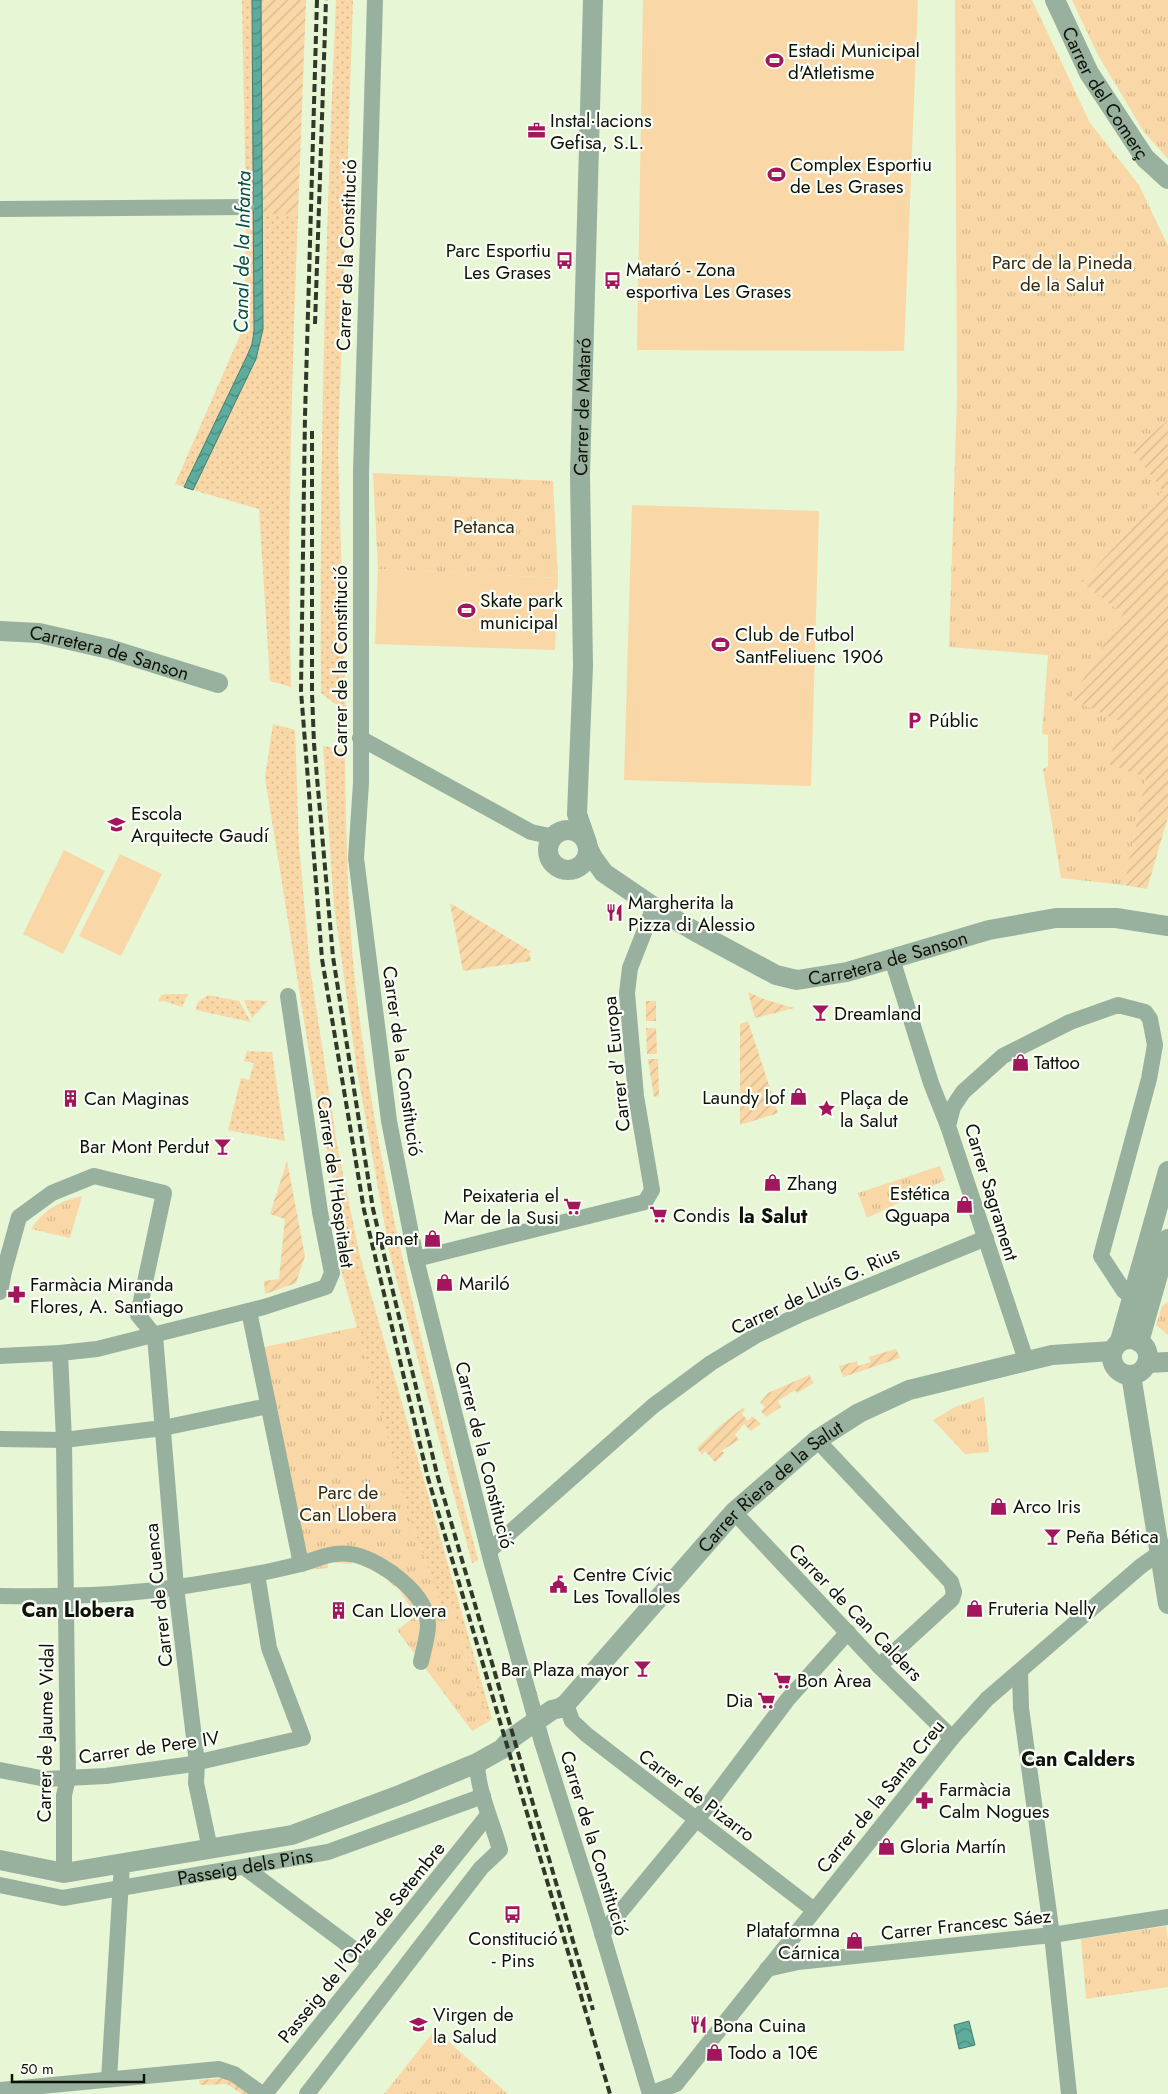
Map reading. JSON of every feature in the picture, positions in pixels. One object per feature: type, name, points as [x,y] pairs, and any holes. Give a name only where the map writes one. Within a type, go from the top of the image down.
[{"type":"street","name":"Carrer de la Constitució","points":[[375,0],[360,472],[361,783],[356,858],[389,1121],[416,1258],[489,1551],[542,1742],[650,2094]]},
{"type":"street","name":"Carrer de Mataró","points":[[587,845],[577,814],[583,666],[580,475],[593,0]]},
{"type":"street","name":"Carrer del Comerç","points":[[1054,0],[1089,73],[1145,158],[1168,179]]},
{"type":"street","points":[[0,209],[246,207]]},
{"type":"street","name":"Carretera de Sanson","points":[[0,631],[39,633],[109,649],[218,683]]},
{"type":"street","points":[[360,738],[531,832],[557,835],[575,832],[580,834],[593,858],[604,873]]},
{"type":"street","points":[[577,814],[549,846],[552,861],[565,870],[586,869],[604,873]]},
{"type":"street","points":[[575,869],[584,863],[587,845]]},
{"type":"street","name":"Carretera de Sanson","points":[[604,873],[654,907],[696,932],[776,975],[797,980],[847,972],[989,930],[1056,918],[1116,918],[1168,926]]},
{"type":"street","name":"Carrer d' Europa","points":[[416,1258],[645,1202],[652,1190],[636,1096],[627,993],[630,968],[654,907]]},
{"type":"street","points":[[892,958],[931,1084],[948,1126]]},
{"type":"street","name":"Carrer de l'Hospitalet","points":[[0,1356],[97,1349],[249,1311],[326,1287],[332,1273],[320,1212],[288,996]]},
{"type":"street","name":"Carrer Sagrament","points":[[1026,1360],[948,1126],[953,1107],[963,1092],[1003,1056],[1070,1022],[1118,1005],[1145,1012],[1150,1019],[1155,1045],[1102,1256],[1124,1291],[1132,1298]]},
{"type":"street","points":[[1124,1345],[1132,1298],[1168,1171]]},
{"type":"street","points":[[0,1292],[19,1217],[52,1193],[94,1176],[164,1193],[138,1315],[155,1336]]},
{"type":"street","name":"Carrer de Lluís G. Rius","points":[[489,1551],[653,1406],[711,1363],[757,1335],[801,1314],[986,1238]]},
{"type":"street","points":[[1124,1345],[1147,1351],[1147,1363],[1143,1370],[1131,1375],[1119,1371],[1115,1366],[1168,1238]]},
{"type":"street","points":[[249,1311],[301,1564]]},
{"type":"street","name":"Carrer de Cuenca","points":[[155,1336],[176,1587],[197,1763],[196,1783],[210,1849]]},
{"type":"street","name":"Carrer Riera de la Salut","points":[[477,1763],[502,1749],[512,1738],[552,1710],[566,1704],[734,1512],[817,1440],[859,1413],[909,1390],[1026,1360],[1124,1345]]},
{"type":"street","name":"Carrer de Jaume Vidal","points":[[60,1353],[64,1440],[68,1778],[64,1795],[64,1873]]},
{"type":"street","points":[[1147,1363],[1168,1362]]},
{"type":"street","points":[[1131,1375],[1164,1549],[1168,1604]]},
{"type":"street","points":[[0,1440],[64,1440],[163,1428],[268,1406]]},
{"type":"street","points":[[817,1440],[951,1582],[957,1592],[952,1599],[879,1666]]},
{"type":"street","name":"Carrer de Can Calders","points":[[734,1512],[879,1666],[952,1738]]},
{"type":"street","name":"Carrer de la Santa Creu","points":[[650,2094],[676,2084],[952,1738],[987,1699],[1086,1613],[1164,1549]]},
{"type":"street","points":[[0,1596],[66,1597],[176,1587],[257,1574],[301,1564],[324,1555],[341,1553],[357,1555],[385,1569],[414,1592],[424,1608],[428,1625],[421,1662]]},
{"type":"street","name":"Carrer de Pere IV","points":[[0,1770],[46,1778],[106,1776],[197,1763],[303,1738],[269,1648],[257,1574]]},
{"type":"street","points":[[602,1934],[706,1808],[788,1699],[848,1632]]},
{"type":"street","points":[[1020,1671],[1020,1703],[1052,1935],[1069,2094]]},
{"type":"street","points":[[987,1699],[1002,1697],[1020,1703]]},
{"type":"street","name":"Carrer de Pizarro","points":[[566,1704],[572,1721],[587,1735],[814,1910]]},
{"type":"street","points":[[307,2094],[481,1868],[500,1850],[488,1815],[477,1763]]},
{"type":"street","name":"Passeig dels Pins","points":[[0,1860],[64,1873],[292,1835],[402,1794],[477,1763]]},
{"type":"street","name":"Passeig dels Pins","points":[[0,1885],[63,1898],[328,1852],[483,1796]]},
{"type":"street","name":"Passeig de l'Onze de Setembre","points":[[264,2094],[488,1815]]},
{"type":"street","points":[[109,2079],[122,1889],[122,1864]]},
{"type":"street","points":[[244,1867],[371,1962]]},
{"type":"street","name":"Carrer Francesc Sáez","points":[[768,1969],[798,1962],[1052,1935],[1168,1917]]},
{"type":"street","points":[[0,2090],[220,2069],[234,2074],[264,2094]]},
{"type":"green space","points":[[242,0],[252,0],[254,331],[252,344],[247,356],[184,487],[175,484],[244,326],[246,207]]},
{"type":"green space","points":[[261,0],[306,0],[298,214],[262,214]]},
{"type":"green space","points":[[336,0],[353,0],[338,451],[346,712],[321,693],[324,347]]},
{"type":"green space","name":"Complex Esportiu de Les Grases","points":[[643,0],[918,0],[904,351],[637,350]]},
{"type":"green space","name":"Parc de la Pineda de la Salut","points":[[955,0],[1032,0],[1090,123],[1139,185],[1168,246],[1168,420],[1132,451],[1163,491],[1082,583],[1123,614],[1071,699],[1122,722],[1146,777],[1124,885],[1061,878],[1043,769],[1048,767],[1048,735],[1042,734],[1048,655],[949,647],[957,397]]},
{"type":"green space","points":[[1072,0],[1168,0],[1168,159],[1144,132],[1098,55]]},
{"type":"green space","points":[[262,214],[298,214],[290,510],[291,687],[270,681],[259,509],[193,490],[256,359],[263,329]]},
{"type":"green space","points":[[1168,420],[1168,817],[1147,889],[1124,885],[1146,777],[1108,764],[1121,722],[1071,699],[1123,614],[1082,583],[1163,491],[1132,451]]},
{"type":"green space","name":"Petanca","points":[[373,473],[553,481],[558,578],[378,569]]},
{"type":"green space","name":"Club de Futbol SantFeliuenc 1906","points":[[632,505],[819,511],[811,786],[624,780]]},
{"type":"green space","name":"Skate park municipal","points":[[378,569],[558,578],[555,650],[375,644]]},
{"type":"green space","points":[[273,724],[295,730],[299,845],[310,968],[338,1150],[360,1256],[492,1719],[488,1722],[452,1606],[442,1609],[407,1509],[340,1266],[347,1248],[316,1095],[265,777]]},
{"type":"green space","points":[[323,746],[345,750],[352,948],[369,1083],[394,1221],[426,1357],[478,1560],[472,1563],[390,1255],[357,1070],[334,905]]},
{"type":"green space","points":[[64,850],[105,871],[63,954],[23,934]]},
{"type":"green space","points":[[120,854],[162,874],[121,956],[79,936]]},
{"type":"green space","points":[[450,903],[532,952],[529,953],[531,961],[463,971]]},
{"type":"green space","points":[[748,992],[763,999],[794,1008],[755,1018]]},
{"type":"green space","points":[[189,994],[182,1007],[164,1001],[158,1002],[161,995]]},
{"type":"green space","points":[[208,995],[239,1001],[251,1022],[196,1010],[197,1003]]},
{"type":"green space","points":[[244,1000],[268,1001],[252,1018]]},
{"type":"green space","points":[[646,1001],[656,1001],[656,1021],[646,1021]]},
{"type":"green space","points":[[748,1021],[778,1113],[740,1125],[740,1024]]},
{"type":"green space","points":[[646,1028],[656,1028],[657,1054],[647,1054]]},
{"type":"green space","points":[[247,1051],[272,1052],[285,1141],[228,1130],[241,1078],[249,1080],[254,1063],[244,1061]]},
{"type":"green space","points":[[648,1059],[658,1059],[659,1096],[654,1097]]},
{"type":"green space","points":[[287,1161],[305,1256],[296,1283],[265,1294],[264,1281],[279,1279],[285,1219],[270,1214]]},
{"type":"green space","points":[[940,1166],[945,1180],[867,1218],[858,1193]]},
{"type":"green space","points":[[82,1196],[70,1238],[31,1229],[53,1207]]},
{"type":"green space","points":[[1168,1302],[1168,1335],[1156,1325],[1162,1306]]},
{"type":"green space","name":"Parc de Can Llobera","points":[[357,1327],[407,1509],[442,1609],[452,1606],[488,1722],[472,1731],[397,1630],[416,1616],[397,1586],[394,1587],[382,1573],[379,1574],[353,1561],[351,1564],[328,1562],[328,1568],[306,1570],[260,1348]]},
{"type":"green space","points":[[896,1349],[900,1358],[843,1377],[839,1366],[857,1361],[858,1366],[871,1362],[869,1357]]},
{"type":"green space","points":[[809,1375],[814,1383],[797,1393],[795,1390],[778,1401],[781,1407],[766,1417],[761,1411],[765,1407],[760,1403],[768,1393]]},
{"type":"green space","points":[[984,1397],[989,1452],[965,1454],[933,1420],[955,1407]]},
{"type":"green space","points":[[743,1408],[745,1410],[742,1414],[748,1421],[752,1416],[761,1424],[751,1431],[744,1424],[735,1435],[739,1440],[721,1451],[725,1453],[715,1462],[705,1451],[702,1455],[697,1448],[721,1425]]},
{"type":"green space","points":[[1166,1926],[1168,1940],[1168,1987],[1086,1999],[1081,1939]]},
{"type":"green space","points":[[435,2030],[508,2094],[384,2094]]},
{"type":"green space","points":[[226,2078],[251,2094],[242,2094],[227,2084],[200,2085],[199,2080]]},
{"type":"water","points":[[252,0],[261,0],[263,329],[256,359],[193,490],[184,487],[247,356],[252,344],[254,331]]},
{"type":"water","points":[[969,2021],[975,2045],[959,2049],[954,2025]]},
{"type":"railway","points":[[317,0],[305,416],[301,691],[322,959],[364,1210],[428,1478],[610,2094]]},
{"type":"railway","points":[[315,324],[326,0]]},
{"type":"railway","points":[[312,431],[312,693],[314,744],[333,957],[373,1209],[437,1474],[593,2010]]},
{"type":"place","name":"Estadi Municipal d'Atletisme","points":[[774,61]]},
{"type":"place","name":"Instal·lacions Gefisa, S.L.","points":[[536,131]]},
{"type":"place","name":"Complex Esportiu de Les Grases","points":[[776,175]]},
{"type":"place","name":"Parc Esportiu Les Grases","points":[[565,261]]},
{"type":"place","name":"Mataró - Zona esportiva Les Grases","points":[[612,280]]},
{"type":"place","name":"Skate park municipal","points":[[466,611]]},
{"type":"place","name":"Club de Futbol SantFeliuenc 1906","points":[[721,645]]},
{"type":"place","name":"Públic","points":[[915,720]]},
{"type":"place","name":"Escola Arquitecte Gaudí","points":[[117,824]]},
{"type":"place","name":"Margherita la Pizza di Alessio","points":[[614,913]]},
{"type":"place","name":"Dreamland","points":[[820,1013]]},
{"type":"place","name":"Tattoo","points":[[1020,1062]]},
{"type":"place","name":"Laundy lof","points":[[799,1097]]},
{"type":"place","name":"Can Maginas","points":[[70,1098]]},
{"type":"place","name":"Plaça de la Salut","points":[[826,1109]]},
{"type":"place","name":"Bar Mont Perdut","points":[[223,1146]]},
{"type":"place","name":"Zhang","points":[[773,1183]]},
{"type":"place","name":"Estética Qguapa","points":[[964,1204]]},
{"type":"place","name":"Peixateria el Mar de la Susi","points":[[573,1206]]},
{"type":"place","name":"Condis","points":[[659,1215]]},
{"type":"place","name":"Panet","points":[[432,1238]]},
{"type":"place","name":"Mariló","points":[[445,1283]]},
{"type":"place","name":"Farmàcia Miranda Flores, A. Santiago","points":[[16,1295]]},
{"type":"place","name":"Arco Iris","points":[[999,1506]]},
{"type":"place","name":"Peña Bética","points":[[1052,1536]]},
{"type":"place","name":"Centre Cívic Les Tovalloles","points":[[559,1585]]},
{"type":"place","name":"Fruteria Nelly","points":[[974,1608]]},
{"type":"place","name":"Can Llovera","points":[[338,1610]]},
{"type":"place","name":"Bar Plaza mayor","points":[[643,1669]]},
{"type":"place","name":"Bon Àrea","points":[[783,1680]]},
{"type":"place","name":"Dia","points":[[767,1700]]},
{"type":"place","name":"Farmàcia Calm Nogues","points":[[925,1800]]},
{"type":"place","name":"Gloria Martín","points":[[886,1846]]},
{"type":"place","name":"Constitució - Pins","points":[[513,1915]]},
{"type":"place","name":"Plataformna Cárnica","points":[[854,1941]]},
{"type":"place","name":"Virgen de la Salud","points":[[419,2025]]},
{"type":"place","name":"Bona Cuina","points":[[699,2025]]},
{"type":"place","name":"Todo a 10€","points":[[714,2052]]},
{"type":"district","name":"la Salut","points":[[773,1216]]},
{"type":"district","name":"Can Llobera","points":[[78,1610]]},
{"type":"district","name":"Can Calders","points":[[1078,1759]]},
{"type":"water label","name":"Canal de la Infanta","points":[[242,252]]}]
